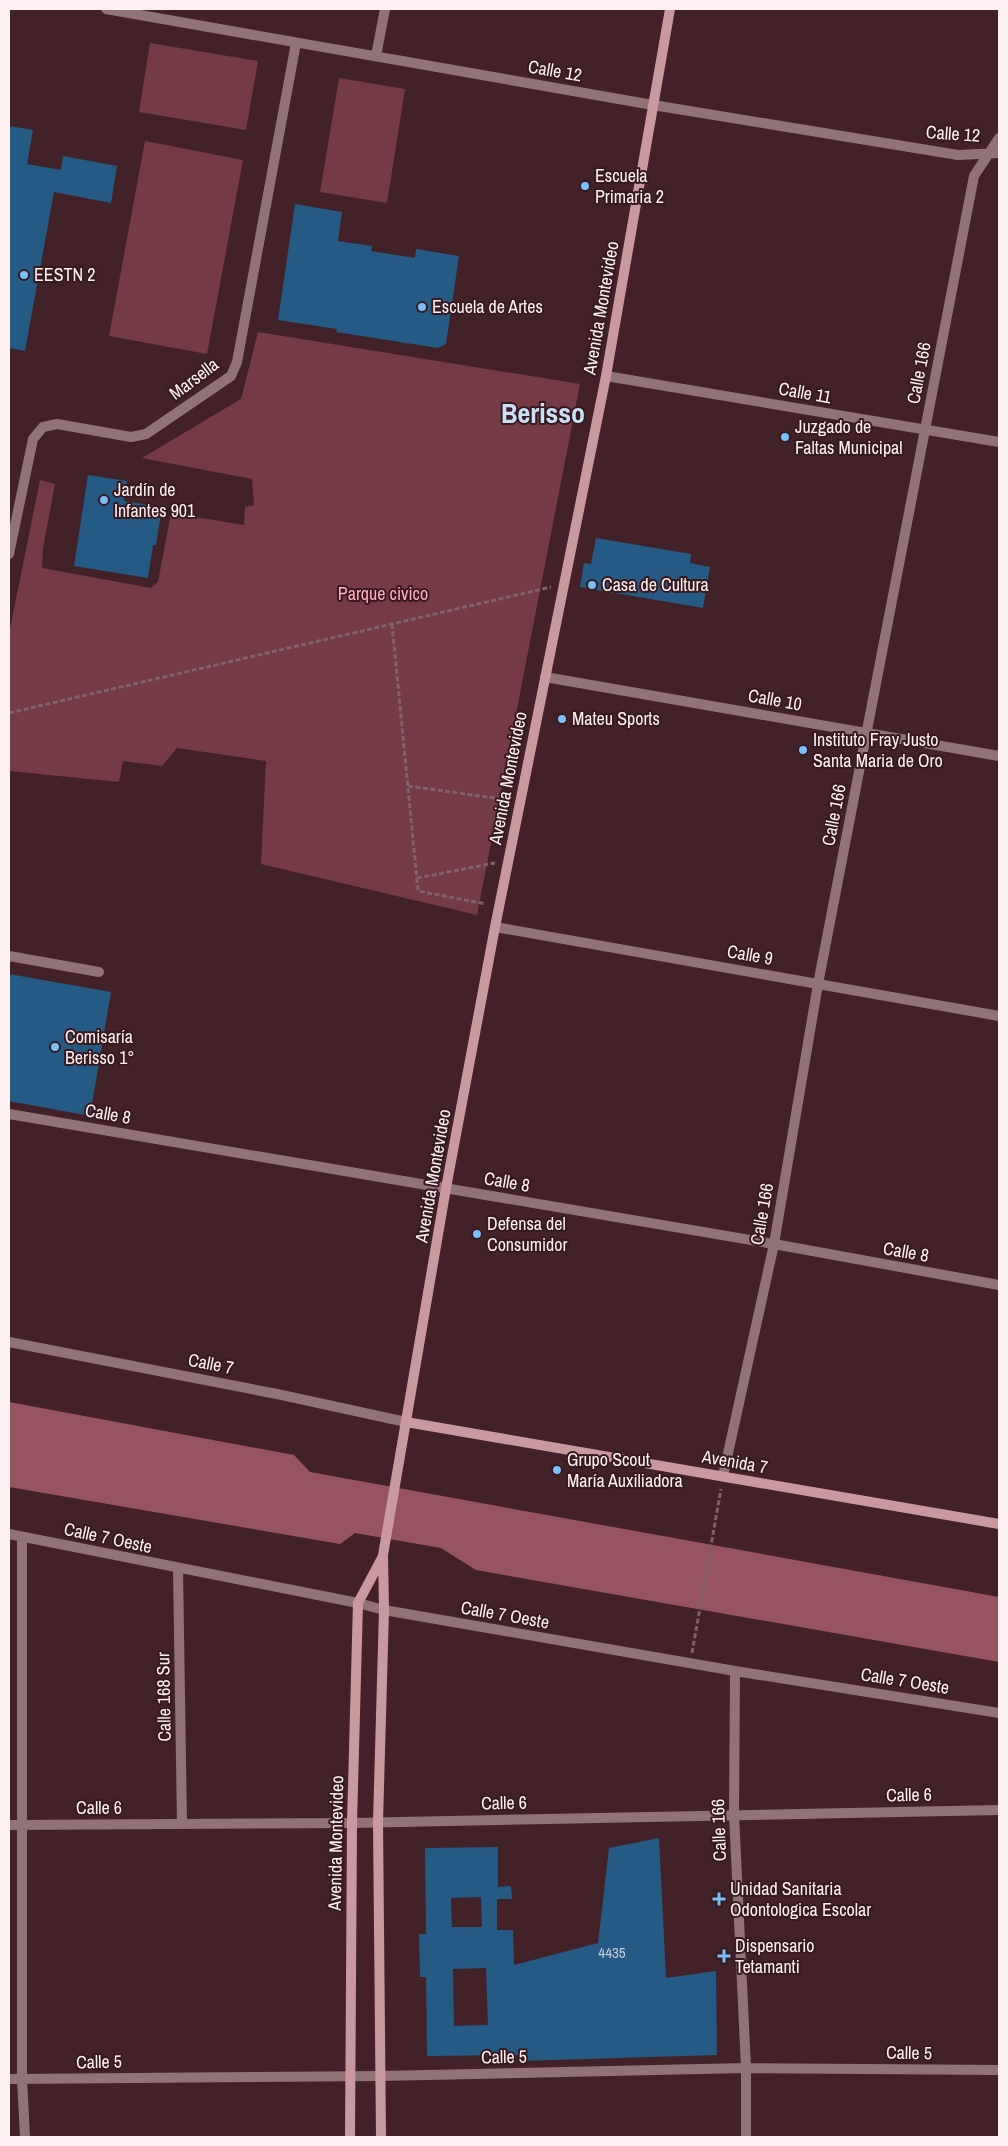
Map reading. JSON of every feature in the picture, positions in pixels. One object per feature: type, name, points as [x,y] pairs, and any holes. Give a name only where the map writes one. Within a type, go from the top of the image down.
[{"type":"main road","name":"Avenida Montevideo","points":[[381,2137],[378,1822],[384,1610],[383,1555],[446,1188],[499,906],[606,376],[670,9]]},
{"type":"main road","name":"Avenida 7","points":[[406,1422],[999,1524]]},
{"type":"main road","name":"Avenida Montevideo","points":[[350,2137],[352,1823],[358,1603],[383,1555]]},
{"type":"street","name":"Calle 12","points":[[109,9],[653,105],[958,155],[994,153]]},
{"type":"street","points":[[376,56],[386,9]]},
{"type":"street","name":"Marsella","points":[[9,554],[33,439],[43,426],[58,424],[131,437],[146,434],[231,376],[237,362],[296,43]]},
{"type":"street","name":"Calle 166","points":[[723,1476],[774,1244],[818,984],[974,176],[994,153],[999,138]]},
{"type":"street","name":"Calle 11","points":[[606,376],[999,442]]},
{"type":"street","name":"Calle 10","points":[[545,677],[999,756]]},
{"type":"street","name":"Calle 9","points":[[495,927],[999,1016]]},
{"type":"street","points":[[9,956],[99,972]]},
{"type":"street","name":"Calle 8","points":[[9,1114],[774,1244],[999,1285]]},
{"type":"street","name":"Calle 7","points":[[9,1342],[277,1394],[406,1422]]},
{"type":"street","name":"Calle 7 Oeste","points":[[9,1534],[178,1569],[358,1603],[384,1610],[735,1671],[999,1712]]},
{"type":"street","points":[[22,1537],[22,2079],[25,2137]]},
{"type":"street","name":"Calle 168 Sur","points":[[178,1569],[182,1824]]},
{"type":"street","name":"Calle 166","points":[[735,1671],[734,1814],[746,2068],[746,2137]]},
{"type":"street","name":"Calle 6","points":[[9,1825],[352,1823],[999,1810]]},
{"type":"street","name":"Calle 5","points":[[9,2079],[380,2076],[746,2068],[999,2070]]},
{"type":"path","points":[[9,713],[564,584]]},
{"type":"path","points":[[392,624],[418,891],[499,906]]},
{"type":"path","points":[[408,786],[520,802]]},
{"type":"path","points":[[417,878],[509,860]]},
{"type":"path","points":[[690,1663],[723,1476]]},
{"type":"green space","points":[[150,43],[258,61],[246,130],[139,112]]},
{"type":"green space","points":[[339,78],[405,89],[387,203],[320,192]]},
{"type":"green space","points":[[145,141],[243,160],[207,354],[109,336]]},
{"type":"green space","name":"Parque civico","points":[[258,332],[580,384],[477,915],[261,864],[266,761],[177,748],[162,766],[123,761],[119,782],[9,771],[9,634],[40,480],[55,484],[43,548],[42,568],[151,588],[158,582],[171,513],[244,525],[245,507],[254,505],[252,479],[142,458],[241,399]]},
{"type":"shaded area","points":[[9,1402],[294,1455],[310,1472],[999,1597],[999,1662],[476,1570],[441,1548],[355,1533],[340,1544],[9,1487]]},
{"type":"building","name":"EESTN 2","points":[[9,126],[33,130],[27,164],[61,170],[63,156],[117,166],[111,203],[54,192],[25,351],[9,348]]},
{"type":"building","points":[[295,204],[342,212],[338,241],[372,246],[371,251],[415,258],[416,249],[459,256],[446,344],[438,348],[336,332],[337,329],[278,320]]},
{"type":"building","points":[[88,475],[127,481],[124,501],[162,507],[148,578],[74,566]]},
{"type":"building","points":[[596,538],[691,554],[690,563],[710,567],[703,608],[580,587],[584,563],[591,564]]},
{"type":"building","name":"Comisaría Berisso 1°","points":[[9,974],[111,992],[90,1116],[9,1101]]},
{"type":"building","points":[[659,1838],[666,1978],[716,1971],[717,2055],[521,2061],[521,2055],[427,2056],[426,1977],[420,1977],[419,1934],[426,1934],[425,1848],[498,1847],[498,1887],[511,1886],[512,1899],[497,1899],[497,1930],[513,1930],[514,1965],[598,1943],[609,1848]],"holes":[[[481,1897],[482,1927],[452,1927],[451,1898]],[[486,1968],[488,2025],[454,2026],[453,1969]]]},
{"type":"place","name":"Escuela Primaria 2","points":[[585,186]]},
{"type":"place","name":"EESTN 2","points":[[24,275]]},
{"type":"place","name":"Escuela de Artes","points":[[422,307]]},
{"type":"place","name":"Juzgado de Faltas Municipal","points":[[785,437]]},
{"type":"place","name":"Jardín de Infantes 901","points":[[104,500]]},
{"type":"place","name":"Casa de Cultura","points":[[592,585]]},
{"type":"place","name":"Mateu Sports","points":[[562,719]]},
{"type":"place","name":"Instituto Fray Justo Santa Maria de Oro","points":[[803,750]]},
{"type":"place","name":"Comisaría Berisso 1°","points":[[55,1047]]},
{"type":"place","name":"Defensa del Consumidor","points":[[477,1234]]},
{"type":"place","name":"Grupo Scout María Auxiliadora","points":[[557,1470]]},
{"type":"place","name":"Unidad Sanitaria Odontologica Escolar","points":[[719,1899]]},
{"type":"place","name":"Dispensario Tetamanti","points":[[724,1956]]},
{"type":"district","name":"Berisso","points":[[543,413]]}]
